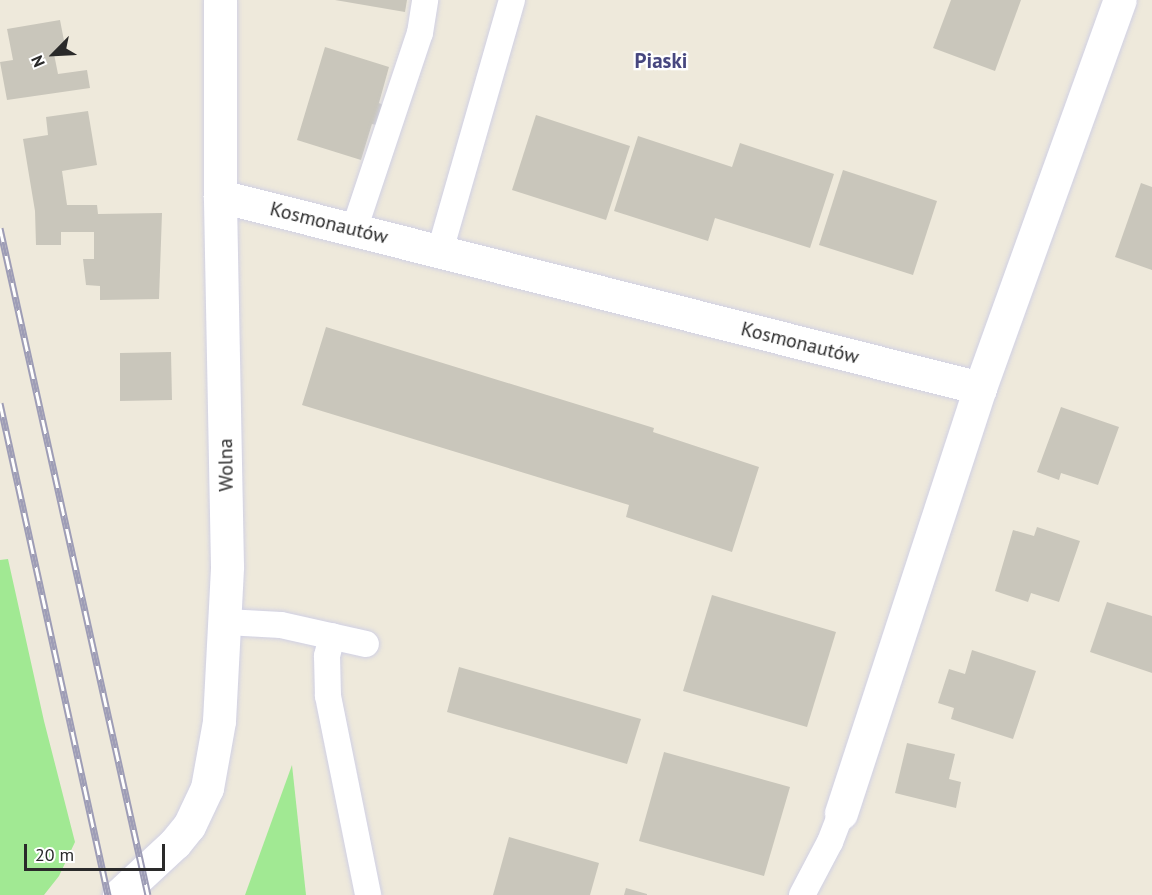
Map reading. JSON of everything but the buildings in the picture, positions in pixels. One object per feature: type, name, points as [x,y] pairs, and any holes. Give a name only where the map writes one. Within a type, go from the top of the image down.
[{"type":"street","name":"Wolna","points":[[119,895],[175,843],[189,826],[207,788],[219,721],[226,622],[227,512],[220,196],[220,0]]},
{"type":"street","points":[[841,813],[980,388],[1120,0]]},
{"type":"street","name":"Kosmonautów","points":[[220,196],[980,388]]},
{"type":"lane","points":[[354,230],[420,33],[425,0]]},
{"type":"lane","points":[[440,251],[512,0]]},
{"type":"lane","points":[[226,622],[281,625],[366,644]]},
{"type":"lane","points":[[332,636],[327,656],[328,696],[368,895]]},
{"type":"lane","points":[[802,895],[830,842],[841,813]]},
{"type":"green space","points":[[8,559],[44,721],[75,842],[59,876],[44,895],[0,895],[0,560]]},
{"type":"green space","points":[[292,765],[306,895],[245,895]]},
{"type":"railway","points":[[0,228],[148,895]]},
{"type":"railway","points":[[0,403],[108,895]]},
{"type":"district","name":"Piaski","points":[[661,61]]}]
